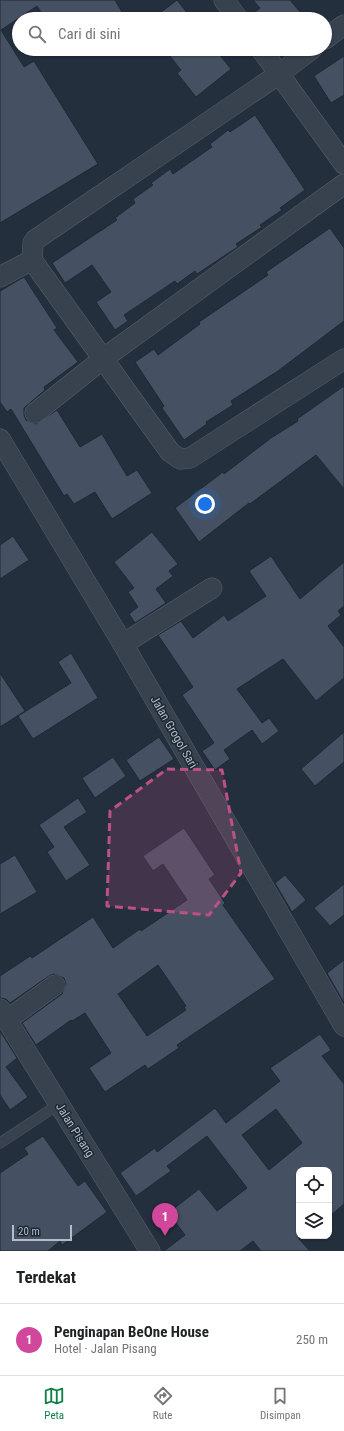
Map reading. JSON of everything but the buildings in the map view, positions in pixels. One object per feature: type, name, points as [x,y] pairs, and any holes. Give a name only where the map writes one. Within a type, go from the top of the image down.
[{"type":"street","points":[[224,0],[233,12]]},
{"type":"street","points":[[332,34],[344,25]]},
{"type":"street","points":[[266,56],[344,164]]},
{"type":"street","points":[[303,56],[279,74],[36,240],[33,243],[32,260],[104,358],[170,452],[180,459],[190,458],[344,359]]},
{"type":"street","points":[[35,413],[104,358],[344,184]]},
{"type":"street","points":[[0,277],[32,260]]},
{"type":"street","name":"Jalan Grogol Sari","points":[[0,440],[123,644],[343,1020]]},
{"type":"street","points":[[123,644],[212,588]]},
{"type":"street","points":[[4,1015],[55,985]]},
{"type":"street","name":"Jalan Pisang","points":[[4,1015],[150,1251]]},
{"type":"lane","points":[[0,1143],[59,1104]]},
{"type":"highlighted area","points":[[167,769],[222,770],[241,873],[209,915],[107,906],[110,811]]},
{"type":"place","name":"Penginapan BeOne House","points":[[165,1236]]}]
